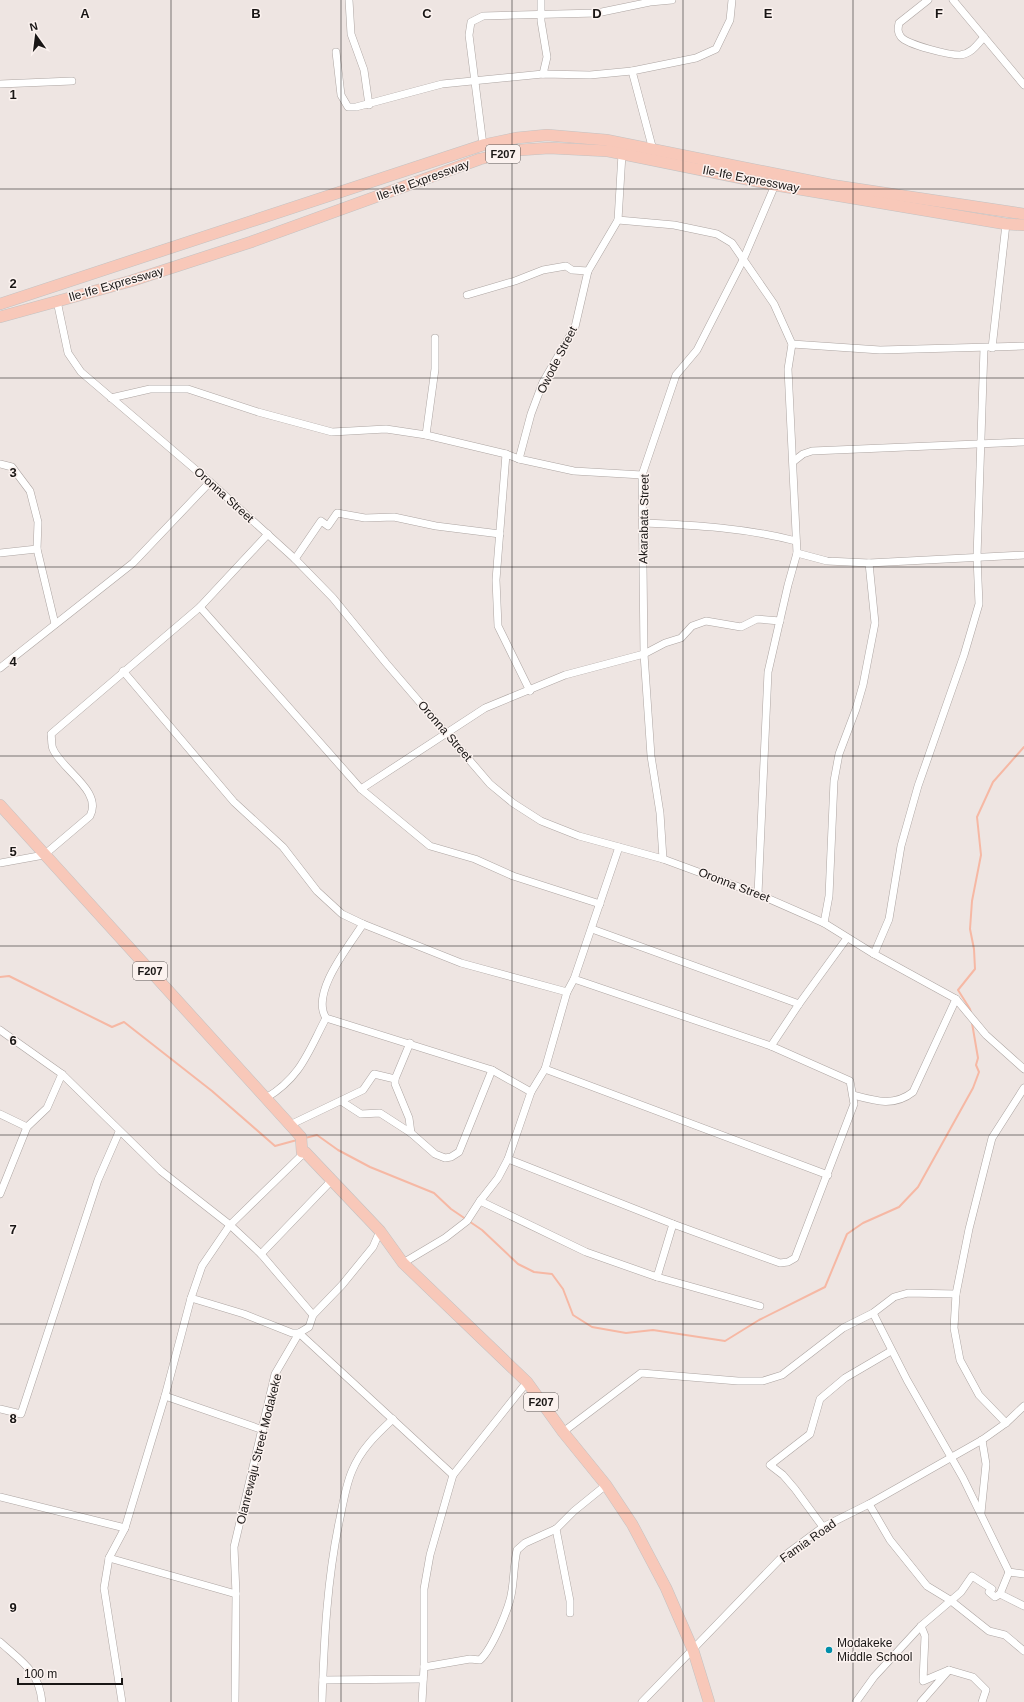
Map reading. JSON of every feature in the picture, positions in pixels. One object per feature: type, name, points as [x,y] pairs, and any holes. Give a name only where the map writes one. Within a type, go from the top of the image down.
[{"type":"main road","name":"Ile-Ife Expressway","points":[[0,304],[482,145],[516,138],[547,135],[606,140],[831,185],[1024,214]]},
{"type":"main road","name":"Ile-Ife Expressway","points":[[0,317],[131,281],[243,244],[480,159],[520,150],[549,148],[608,151],[776,185],[1006,224],[1024,225]]},
{"type":"main road","name":"F207","points":[[0,805],[301,1137],[304,1152],[380,1231],[403,1263],[527,1382],[563,1432],[606,1485],[632,1524],[655,1567],[693,1650],[709,1702]]},
{"type":"street","points":[[349,0],[351,34],[364,70],[369,105]]},
{"type":"street","points":[[541,0],[541,14],[547,57],[543,74]]},
{"type":"street","points":[[482,145],[469,35],[472,22],[483,16],[597,12],[650,2],[672,0]]},
{"type":"street","points":[[336,52],[343,100],[348,107],[369,105],[442,84],[543,74],[590,75],[632,71],[696,58],[716,49],[730,20],[732,0]]},
{"type":"street","points":[[928,0],[899,23],[897,30],[902,38],[910,43],[960,55],[973,50],[984,37]]},
{"type":"street","points":[[953,0],[1024,85]]},
{"type":"street","points":[[632,71],[653,150]]},
{"type":"street","points":[[0,84],[72,80]]},
{"type":"street","name":"Owode Street","points":[[519,459],[531,414],[543,382],[575,327],[588,271],[618,220],[622,154]]},
{"type":"street","name":"Akarabata Street","points":[[663,859],[660,813],[651,756],[644,654],[644,523],[642,475],[676,375],[697,350],[743,260],[776,185]]},
{"type":"street","points":[[618,220],[674,225],[717,234],[732,243],[774,304],[792,344],[788,369],[794,461],[797,553],[768,672],[758,894]]},
{"type":"street","points":[[992,348],[1006,224]]},
{"type":"street","points":[[468,295],[515,281],[543,270],[566,266],[572,270],[588,271]]},
{"type":"street","name":"Oronna Street","points":[[57,302],[68,353],[81,372],[210,482],[295,558],[333,598],[490,784],[513,803],[541,821],[579,836],[663,859],[758,894],[824,924],[874,954],[957,999]]},
{"type":"street","points":[[426,436],[435,369],[435,338]]},
{"type":"street","points":[[792,344],[880,350],[1024,346]]},
{"type":"street","points":[[874,954],[889,919],[901,846],[918,786],[964,655],[979,604],[977,557],[984,348]]},
{"type":"street","points":[[111,398],[150,389],[188,389],[258,412],[332,432],[386,429],[426,436],[574,471],[642,475]]},
{"type":"street","points":[[794,461],[803,454],[812,451],[1024,442]]},
{"type":"street","points":[[506,454],[496,580],[498,626],[530,691]]},
{"type":"street","points":[[0,464],[12,467],[30,491],[38,522],[37,549],[55,624]]},
{"type":"street","points":[[0,668],[133,563],[210,482]]},
{"type":"street","points":[[295,558],[321,521],[328,526],[337,513],[365,518],[394,517],[436,526],[500,534]]},
{"type":"street","points":[[644,523],[768,534],[796,542]]},
{"type":"street","points":[[0,863],[44,855],[90,816],[93,809],[93,798],[52,749],[51,734],[123,671],[200,607],[268,534]]},
{"type":"street","points":[[0,553],[37,549]]},
{"type":"street","points":[[797,553],[827,561],[869,563],[1024,555]]},
{"type":"street","points":[[824,924],[829,896],[834,781],[839,754],[856,709],[863,685],[875,623],[869,563]]},
{"type":"street","points":[[200,607],[361,789],[430,846],[475,860],[513,876],[600,904]]},
{"type":"street","points":[[361,789],[445,732],[485,708],[530,691],[565,675],[644,654],[654,648],[681,638],[692,626],[706,621],[741,627],[757,619],[780,621]]},
{"type":"street","points":[[123,671],[234,802],[283,847],[317,891],[342,914],[363,924],[461,963],[567,992]]},
{"type":"street","points":[[403,1263],[467,1221],[498,1178],[508,1159],[531,1092],[545,1069],[567,992],[574,979],[592,929],[619,847]]},
{"type":"street","points":[[363,924],[332,969],[321,1004],[322,1012],[326,1018],[410,1043],[492,1070],[531,1092]]},
{"type":"street","points":[[592,929],[799,1004]]},
{"type":"street","points":[[771,1046],[799,1004],[847,938]]},
{"type":"street","points":[[508,1159],[673,1224],[780,1263],[788,1262],[795,1258],[828,1175],[854,1104],[850,1081],[771,1046],[574,979]]},
{"type":"street","points":[[853,1096],[882,1102],[905,1098],[913,1092],[957,999],[986,1035],[1024,1069]]},
{"type":"street","points":[[266,1098],[279,1090],[300,1069],[326,1018]]},
{"type":"street","points":[[0,1030],[62,1074],[119,1132],[161,1171],[230,1225],[261,1254],[312,1315]]},
{"type":"street","points":[[410,1043],[395,1079],[395,1084],[409,1118],[411,1133]]},
{"type":"street","points":[[545,1069],[828,1175]]},
{"type":"street","points":[[341,1101],[361,1114],[380,1113],[411,1133],[436,1154],[445,1158],[451,1158],[459,1152],[492,1070]]},
{"type":"street","points":[[0,1191],[27,1127],[47,1108],[62,1074]]},
{"type":"street","points":[[293,1128],[294,1123],[363,1090],[374,1074],[395,1079]]},
{"type":"street","points":[[1006,1423],[979,1395],[960,1360],[954,1328],[956,1294],[969,1229],[992,1138],[1024,1088]]},
{"type":"street","points":[[0,1114],[27,1127]]},
{"type":"street","points":[[0,1409],[21,1414],[98,1180],[119,1132]]},
{"type":"street","points":[[122,1702],[104,1588],[109,1558],[124,1528],[165,1396],[191,1298],[202,1266],[230,1225],[304,1152]]},
{"type":"street","points":[[261,1254],[332,1180]]},
{"type":"street","points":[[480,1201],[586,1252],[657,1277],[760,1306]]},
{"type":"street","points":[[657,1277],[673,1224]]},
{"type":"street","name":"Olanrewaju Street Modakeke","points":[[235,1702],[236,1594],[234,1547],[263,1430],[275,1374],[299,1333],[309,1327],[312,1315],[342,1285],[373,1247],[380,1231]]},
{"type":"street","points":[[563,1432],[641,1373],[738,1381],[763,1381],[782,1375],[843,1328],[873,1313],[894,1297],[908,1293],[956,1294]]},
{"type":"street","points":[[191,1298],[244,1314],[292,1333],[299,1333],[453,1475]]},
{"type":"street","points":[[856,1702],[874,1677],[921,1626],[961,1592],[972,1576],[992,1589],[989,1592],[995,1597],[1000,1594],[1009,1572],[981,1513],[952,1458],[891,1351],[873,1313]]},
{"type":"street","points":[[824,1527],[783,1475],[770,1465],[810,1434],[820,1399],[846,1378],[891,1351]]},
{"type":"street","points":[[422,1702],[424,1667],[424,1588],[430,1555],[453,1475],[527,1382]]},
{"type":"street","points":[[165,1396],[263,1430]]},
{"type":"street","name":"Famia Road","points":[[642,1702],[780,1559],[824,1527],[869,1504],[982,1440],[1006,1423],[1024,1406]]},
{"type":"street","points":[[322,1702],[333,1553],[342,1504],[352,1471],[368,1442],[393,1419]]},
{"type":"street","points":[[981,1513],[986,1464],[982,1440]]},
{"type":"street","points":[[424,1667],[470,1659],[480,1660],[485,1655],[500,1627],[512,1591],[517,1550],[525,1543],[556,1529],[574,1511],[606,1485]]},
{"type":"street","points":[[0,1497],[124,1528]]},
{"type":"street","points":[[869,1504],[890,1540],[927,1586],[950,1600],[989,1631],[1005,1636],[1024,1651]]},
{"type":"street","points":[[556,1529],[570,1601],[570,1613]]},
{"type":"street","points":[[109,1558],[236,1594]]},
{"type":"street","points":[[1009,1572],[1024,1574]]},
{"type":"street","points":[[1000,1594],[1024,1606]]},
{"type":"street","points":[[921,1626],[925,1636],[923,1681],[949,1670],[973,1677],[986,1690],[982,1702]]},
{"type":"street","points":[[0,1642],[30,1670],[37,1680],[42,1702]]},
{"type":"street","points":[[921,1702],[949,1670]]},
{"type":"street","points":[[323,1680],[423,1679]]},
{"type":"waterway","points":[[971,1013],[958,990],[975,969],[974,949],[970,929],[972,901],[981,855],[977,817],[993,782],[1024,747]]},
{"type":"waterway","points":[[0,977],[9,976],[112,1027],[124,1022],[212,1091],[275,1146],[297,1140]]},
{"type":"waterway","points":[[305,1138],[317,1135],[338,1150],[370,1167],[434,1193],[451,1209],[482,1230],[518,1264],[534,1272],[552,1274],[563,1289],[573,1315],[592,1327],[626,1333],[653,1330],[725,1341],[759,1320],[825,1287],[847,1234],[863,1223],[899,1207],[918,1187],[973,1088],[979,1072],[976,1065],[978,1058],[972,1023]]},
{"type":"place","name":"Modakeke Middle School","points":[[829,1650]]}]
